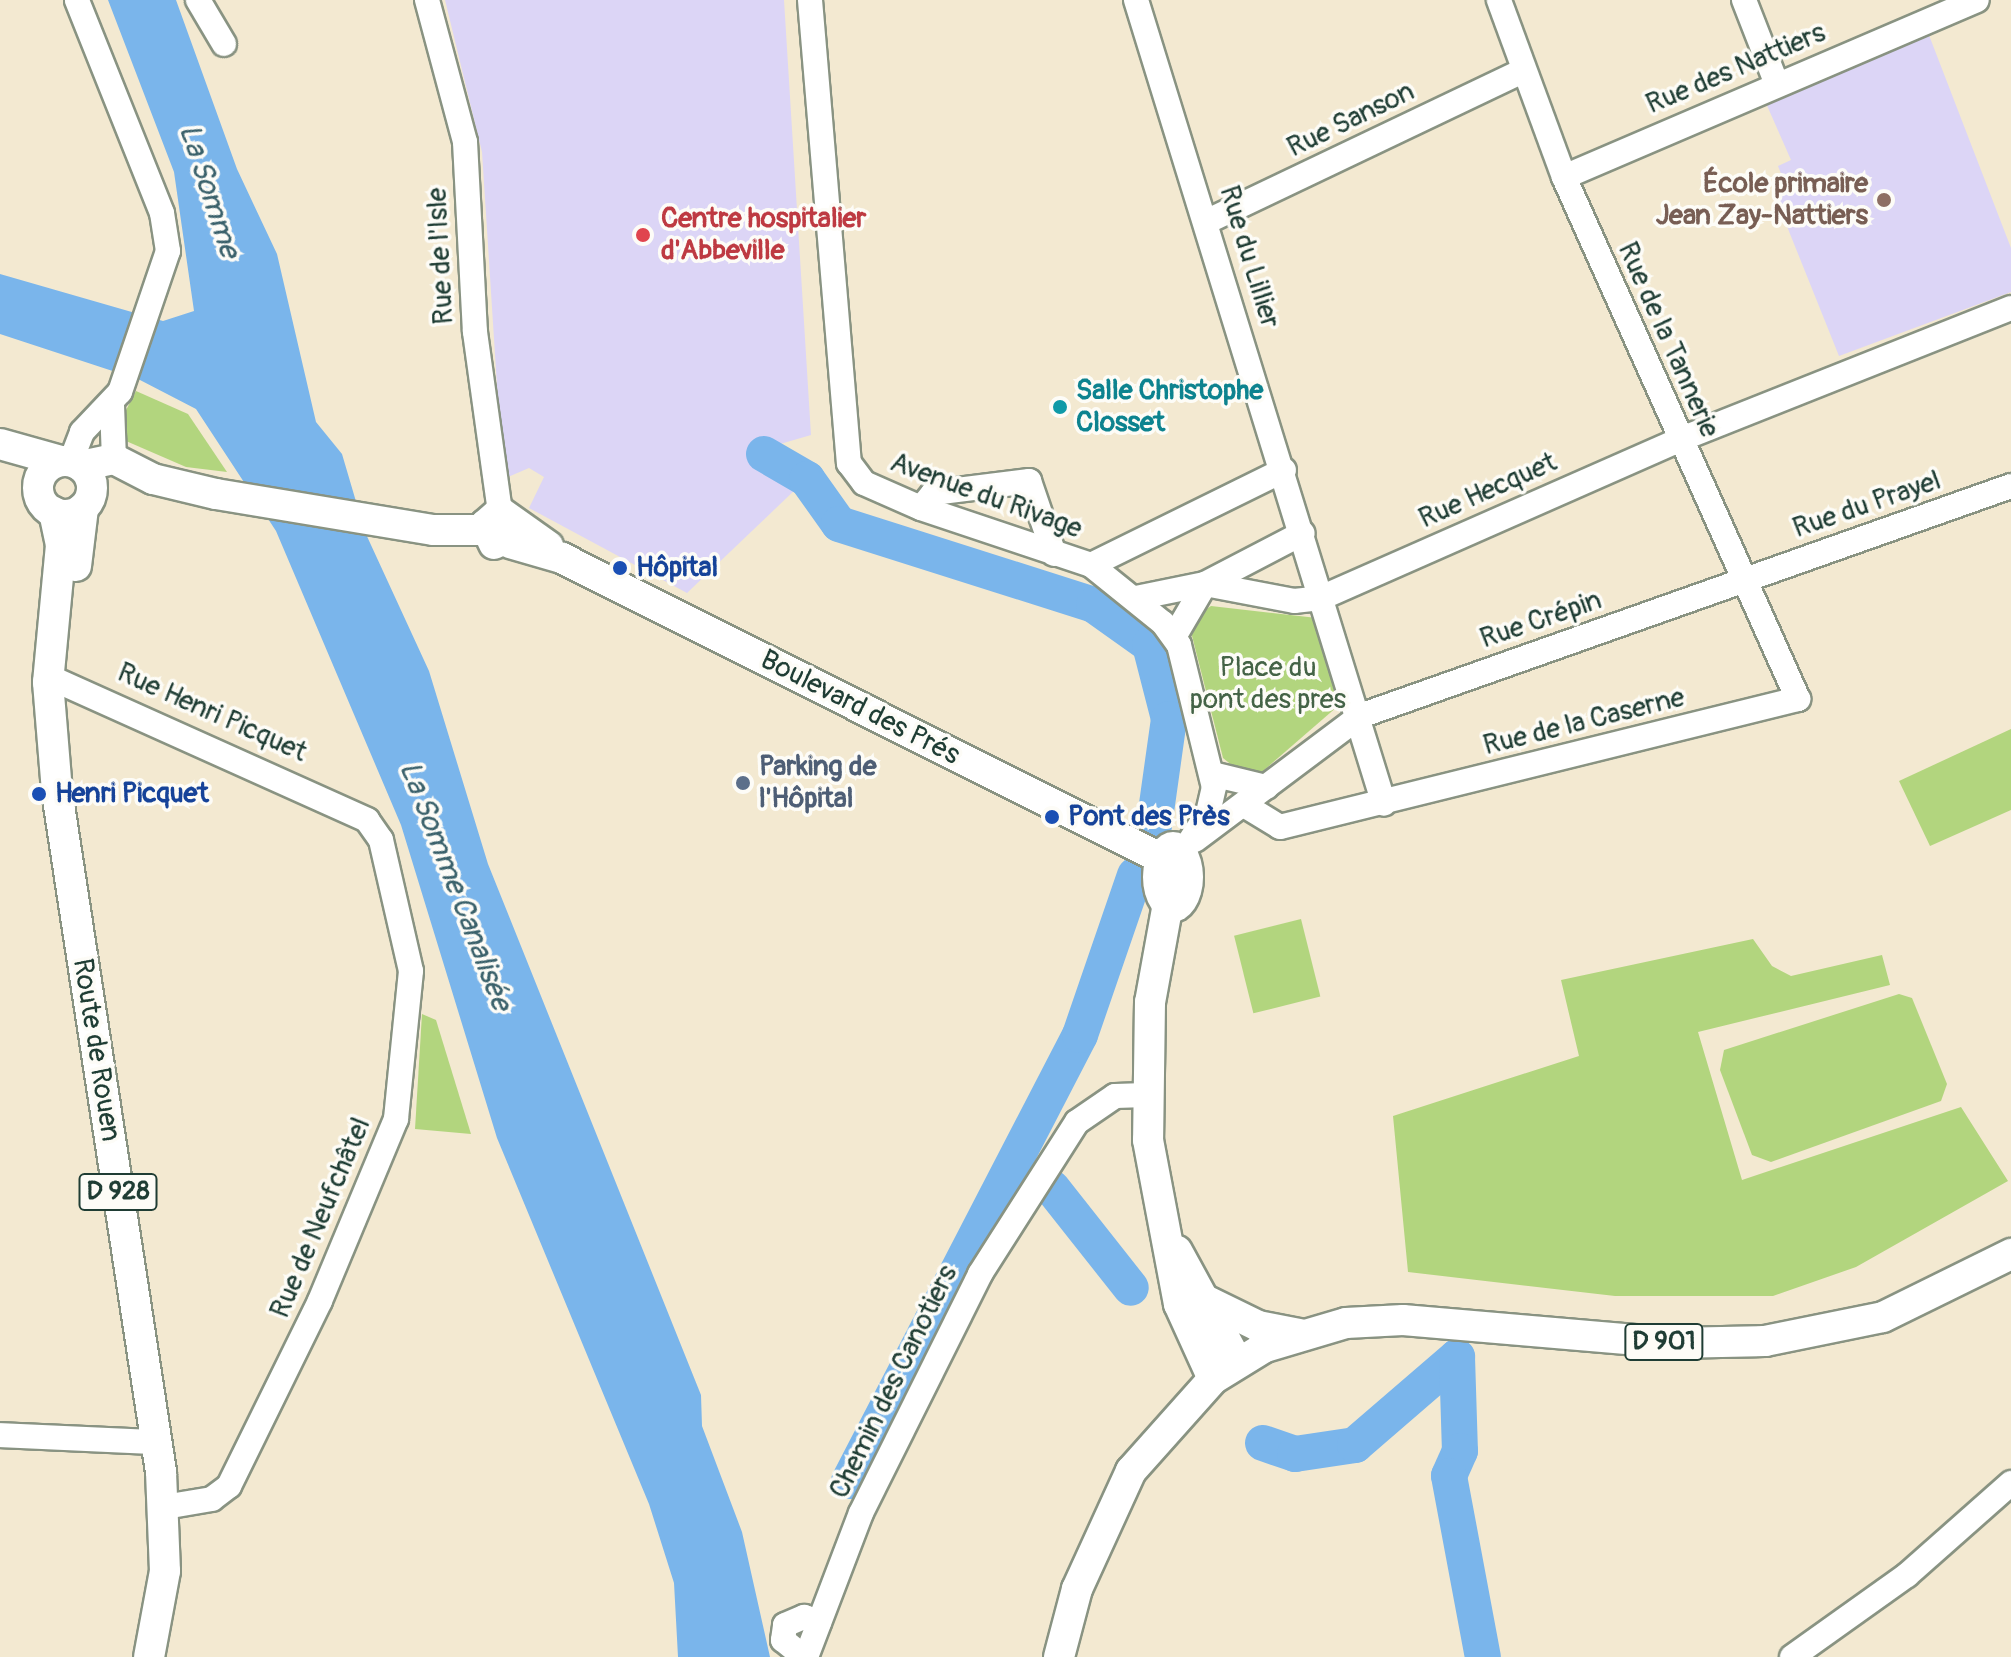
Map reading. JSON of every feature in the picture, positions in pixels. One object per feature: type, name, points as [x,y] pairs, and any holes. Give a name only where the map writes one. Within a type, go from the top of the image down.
[{"type":"main road","points":[[0,445],[69,482],[114,459]]},
{"type":"main road","name":"Boulevard des Prés","points":[[114,459],[153,479],[216,494],[384,522],[503,527],[1176,857]]},
{"type":"main road","name":"Boulevard des Prés","points":[[69,482],[153,479]]},
{"type":"main road","name":"Route de Rouen","points":[[69,482],[61,545],[51,727],[164,1507],[165,1571],[149,1657]]},
{"type":"main road","points":[[1176,857],[1150,1002],[1146,1095],[1152,1178],[1179,1304],[1225,1370]]},
{"type":"main road","points":[[1164,1229],[1207,1301],[1225,1370]]},
{"type":"main road","name":"D 901","points":[[1059,1657],[1077,1589],[1118,1495],[1174,1416],[1225,1370],[1301,1334],[1403,1320],[1673,1343],[1765,1341],[1883,1317],[2011,1254]]},
{"type":"main road","points":[[1207,1301],[1258,1326],[1301,1334]]},
{"type":"street","points":[[77,0],[167,231],[156,296],[116,399],[114,459]]},
{"type":"street","points":[[198,0],[224,44]]},
{"type":"street","name":"Rue de l'Isle","points":[[427,0],[465,142],[475,332],[503,527]]},
{"type":"street","name":"Avenue du Rivage","points":[[810,0],[849,463],[864,483],[921,508],[1091,565],[1136,598],[1174,637]]},
{"type":"street","name":"Rue du Lillier","points":[[1136,0],[1360,716],[1384,804]]},
{"type":"street","name":"Rue de la Tannerie","points":[[1499,0],[1522,71],[1564,177],[1679,440],[1798,699]]},
{"type":"street","points":[[1744,0],[1776,82]]},
{"type":"street","name":"Rue des Nattiers","points":[[1564,177],[1776,82],[1977,0]]},
{"type":"street","name":"Rue Sanson","points":[[1206,222],[1522,71]]},
{"type":"street","name":"Rue Hecquet","points":[[1321,598],[1679,440],[2011,308]]},
{"type":"street","points":[[69,482],[82,432],[116,399]]},
{"type":"street","points":[[1091,565],[1284,470]]},
{"type":"street","points":[[921,508],[933,493],[1029,481],[1054,554]]},
{"type":"street","name":"Rue du Prayel","points":[[1743,581],[2011,486]]},
{"type":"street","points":[[1136,598],[1205,584],[1303,533]]},
{"type":"street","name":"Rue Crépin","points":[[1176,857],[1360,716],[1743,581]]},
{"type":"street","points":[[1205,584],[1294,601],[1321,598]]},
{"type":"street","points":[[1176,857],[1208,813],[1212,774],[1174,637],[1205,584]]},
{"type":"street","name":"Rue Henri Picquet","points":[[55,678],[350,807]]},
{"type":"street","name":"Rue de la Caserne","points":[[1244,805],[1280,827],[1384,804],[1798,699]]},
{"type":"street","points":[[1212,774],[1266,787]]},
{"type":"street","name":"Rue de Neufchâtel","points":[[164,1507],[212,1499],[229,1486],[346,1245],[396,1119],[411,971],[381,840],[350,807]]},
{"type":"street","name":"Chemin des Canotiers","points":[[805,1657],[861,1513],[980,1274],[1077,1122],[1115,1096],[1146,1095]]},
{"type":"street","points":[[0,1435],[157,1442]]},
{"type":"street","points":[[1792,1657],[1907,1575],[2011,1483]]},
{"type":"shaded area","name":"Centre hospitalier d'Abbeville","points":[[445,0],[784,0],[811,435],[763,449],[759,458],[797,488],[687,593],[529,508],[544,477],[529,468],[503,479],[482,152]]},
{"type":"shaded area","name":"École primaire Jean Zay-Nattiers","points":[[1927,30],[2011,248],[2011,292],[1839,356],[1772,189],[1785,184],[1778,166],[1791,160],[1765,101]]},
{"type":"green space","points":[[136,391],[188,414],[227,472],[186,467],[126,441],[125,412]]},
{"type":"green space","name":"Place du pont des pres","points":[[1211,606],[1317,618],[1338,706],[1263,771],[1244,775],[1223,758],[1191,632],[1196,616]]},
{"type":"green space","points":[[2011,729],[2011,810],[1930,846],[1899,781]]},
{"type":"green space","points":[[1301,919],[1320,997],[1253,1013],[1234,936]]},
{"type":"green space","points":[[1753,939],[1772,966],[1791,976],[1882,955],[1890,985],[1698,1032],[1742,1180],[1961,1107],[2008,1181],[1856,1267],[1773,1296],[1615,1296],[1408,1272],[1393,1116],[1579,1056],[1561,980]]},
{"type":"green space","points":[[1899,994],[1912,998],[1947,1084],[1941,1101],[1771,1162],[1752,1155],[1720,1070],[1724,1050]]},
{"type":"green space","points":[[422,1014],[436,1020],[471,1134],[415,1129]]},
{"type":"water","points":[[108,0],[176,0],[237,169],[277,254],[316,422],[342,454],[365,532],[429,671],[488,864],[701,1395],[702,1426],[742,1532],[770,1657],[678,1657],[674,1583],[649,1504],[497,1138],[401,825],[276,531],[196,409],[140,380],[0,334],[0,274],[163,321],[194,311],[174,172]]},
{"type":"waterway","points":[[764,454],[807,479],[839,524],[1094,605],[1150,645],[1169,719],[1154,826]]},
{"type":"waterway","points":[[849,1481],[1080,1035],[1135,875]]},
{"type":"waterway","points":[[1052,1188],[1131,1288]]},
{"type":"waterway","points":[[1263,1443],[1295,1454],[1355,1445],[1457,1357],[1460,1451],[1449,1476],[1483,1657]]},
{"type":"place","name":"École primaire Jean Zay-Nattiers","points":[[1884,200]]},
{"type":"place","name":"Centre hospitalier d'Abbeville","points":[[643,235]]},
{"type":"place","name":"Salle Christophe Closset","points":[[1060,407]]},
{"type":"place","name":"Hôpital","points":[[620,568]]},
{"type":"place","name":"Parking de l'Hôpital","points":[[743,783]]},
{"type":"place","name":"Henri Picquet","points":[[39,794]]},
{"type":"place","name":"Pont des Près","points":[[1052,817]]},
{"type":"water label","name":"La Somme","points":[[209,191]]},
{"type":"water label","name":"La Somme Canalisée","points":[[455,886]]}]
